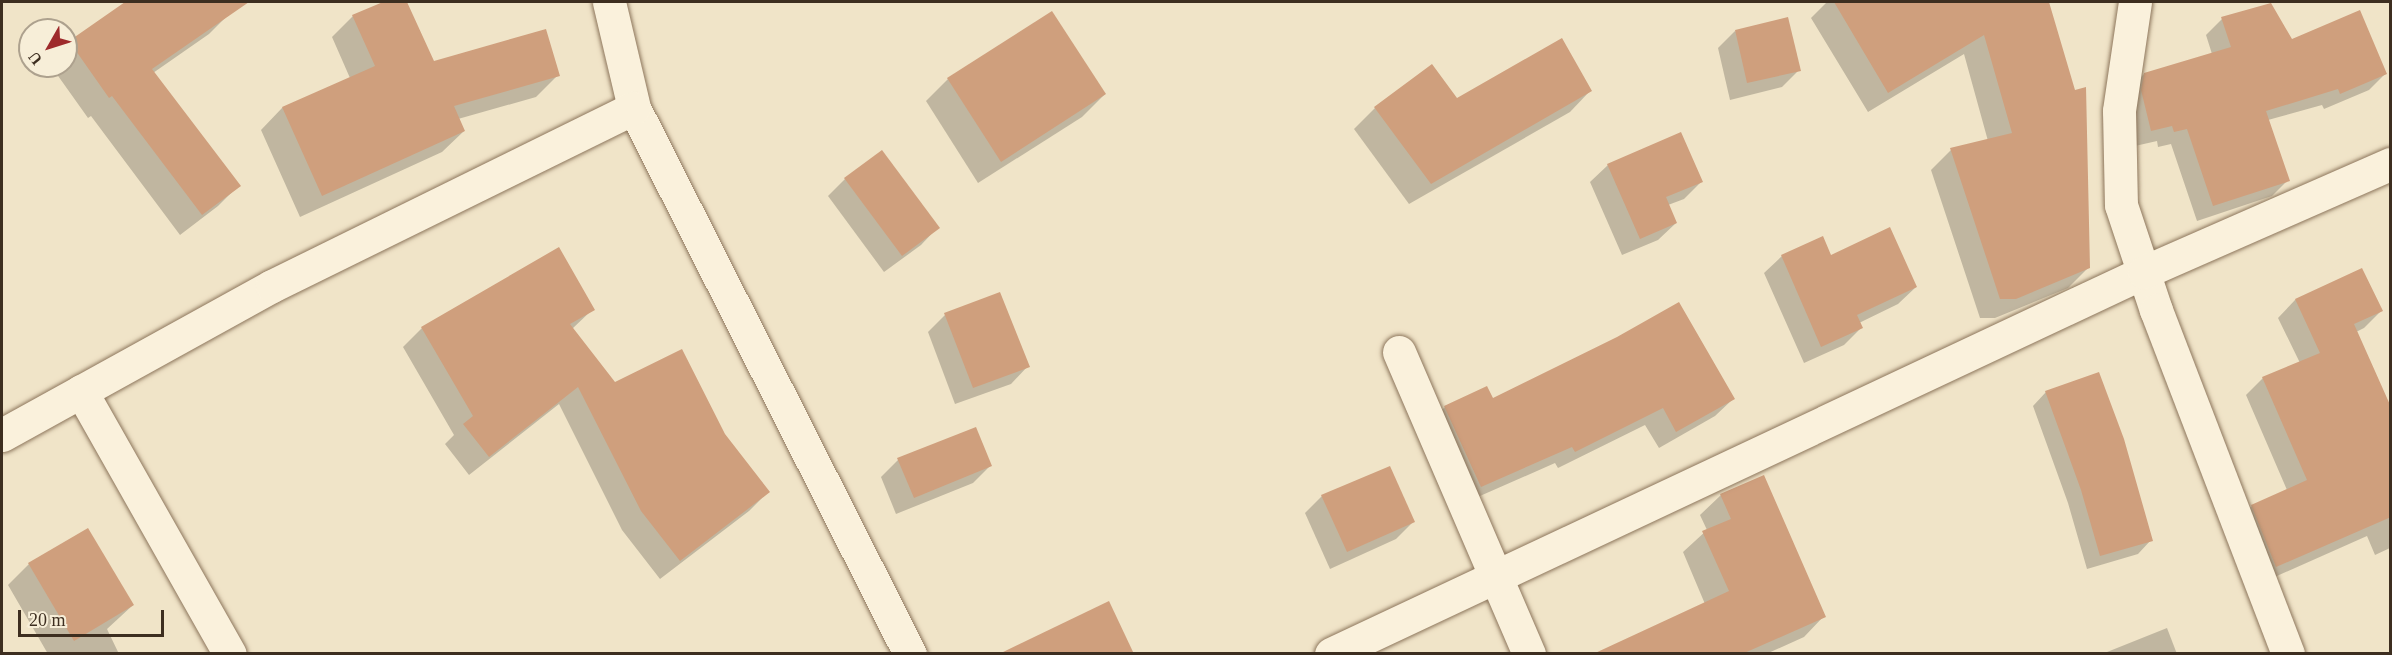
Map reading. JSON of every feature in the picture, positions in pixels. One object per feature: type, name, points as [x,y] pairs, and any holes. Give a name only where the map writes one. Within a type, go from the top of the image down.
[{"type":"street","points":[[609,2],[634,108],[910,654]]},
{"type":"street","points":[[2135,2],[2119,111],[2121,205],[2156,310],[2288,654]]},
{"type":"street","points":[[2,435],[272,286],[634,108]]},
{"type":"street","points":[[1331,654],[2144,272],[2391,164]]},
{"type":"street","points":[[1399,352],[1528,654]]},
{"type":"street","points":[[81,391],[230,654]]},
{"type":"building","points":[[125,2],[249,2],[152,69],[241,186],[202,215],[112,96],[109,98],[78,54],[78,35]]},
{"type":"building","points":[[383,2],[407,2],[434,61],[546,29],[560,76],[454,106],[465,131],[322,196],[282,107],[375,66],[352,15]]},
{"type":"building","points":[[1834,2],[2049,2],[2075,90],[2086,87],[2090,268],[2016,299],[2000,299],[1950,148],[2012,133],[1984,35],[1888,93]]},
{"type":"building","points":[[2271,3],[2292,39],[2360,10],[2387,74],[2340,94],[2338,89],[2266,111],[2290,181],[2213,206],[2187,129],[2174,132],[2172,126],[2151,131],[2141,90],[2144,73],[2231,47],[2221,17]]},
{"type":"building","points":[[1052,11],[1106,94],[1001,162],[947,78]]},
{"type":"building","points":[[1788,17],[1801,71],[1747,83],[1735,30]]},
{"type":"building","points":[[1562,38],[1592,91],[1431,184],[1374,107],[1432,64],[1457,98]]},
{"type":"building","points":[[1681,132],[1703,182],[1666,197],[1677,223],[1640,239],[1607,164]]},
{"type":"building","points":[[882,150],[940,228],[902,256],[844,178]]},
{"type":"building","points":[[1890,227],[1917,287],[1857,315],[1863,328],[1821,347],[1781,255],[1823,236],[1831,255]]},
{"type":"building","points":[[559,247],[595,310],[570,324],[615,382],[682,349],[725,434],[770,492],[680,561],[641,511],[578,387],[489,457],[463,424],[473,416],[421,327]]},
{"type":"building","points":[[2362,268],[2383,311],[2354,324],[2391,407],[2391,517],[2276,567],[2251,505],[2307,480],[2262,377],[2320,353],[2295,299]]},
{"type":"building","points":[[1000,292],[1030,367],[973,388],[944,313]]},
{"type":"building","points":[[1679,302],[1735,399],[1676,432],[1663,408],[1575,452],[1572,447],[1481,487],[1444,406],[1487,386],[1493,398],[1617,337]]},
{"type":"building","points":[[2099,372],[2124,439],[2153,541],[2100,556],[2081,490],[2045,391]]},
{"type":"building","points":[[976,427],[992,466],[914,498],[897,458]]},
{"type":"building","points":[[1390,466],[1415,522],[1347,552],[1321,495]]},
{"type":"building","points":[[1764,475],[1826,617],[1742,654],[1593,654],[1729,591],[1702,531],[1731,519],[1720,494]]},
{"type":"building","points":[[88,528],[134,605],[74,641],[28,563]]},
{"type":"building","points":[[1109,601],[1134,654],[999,654]]}]
